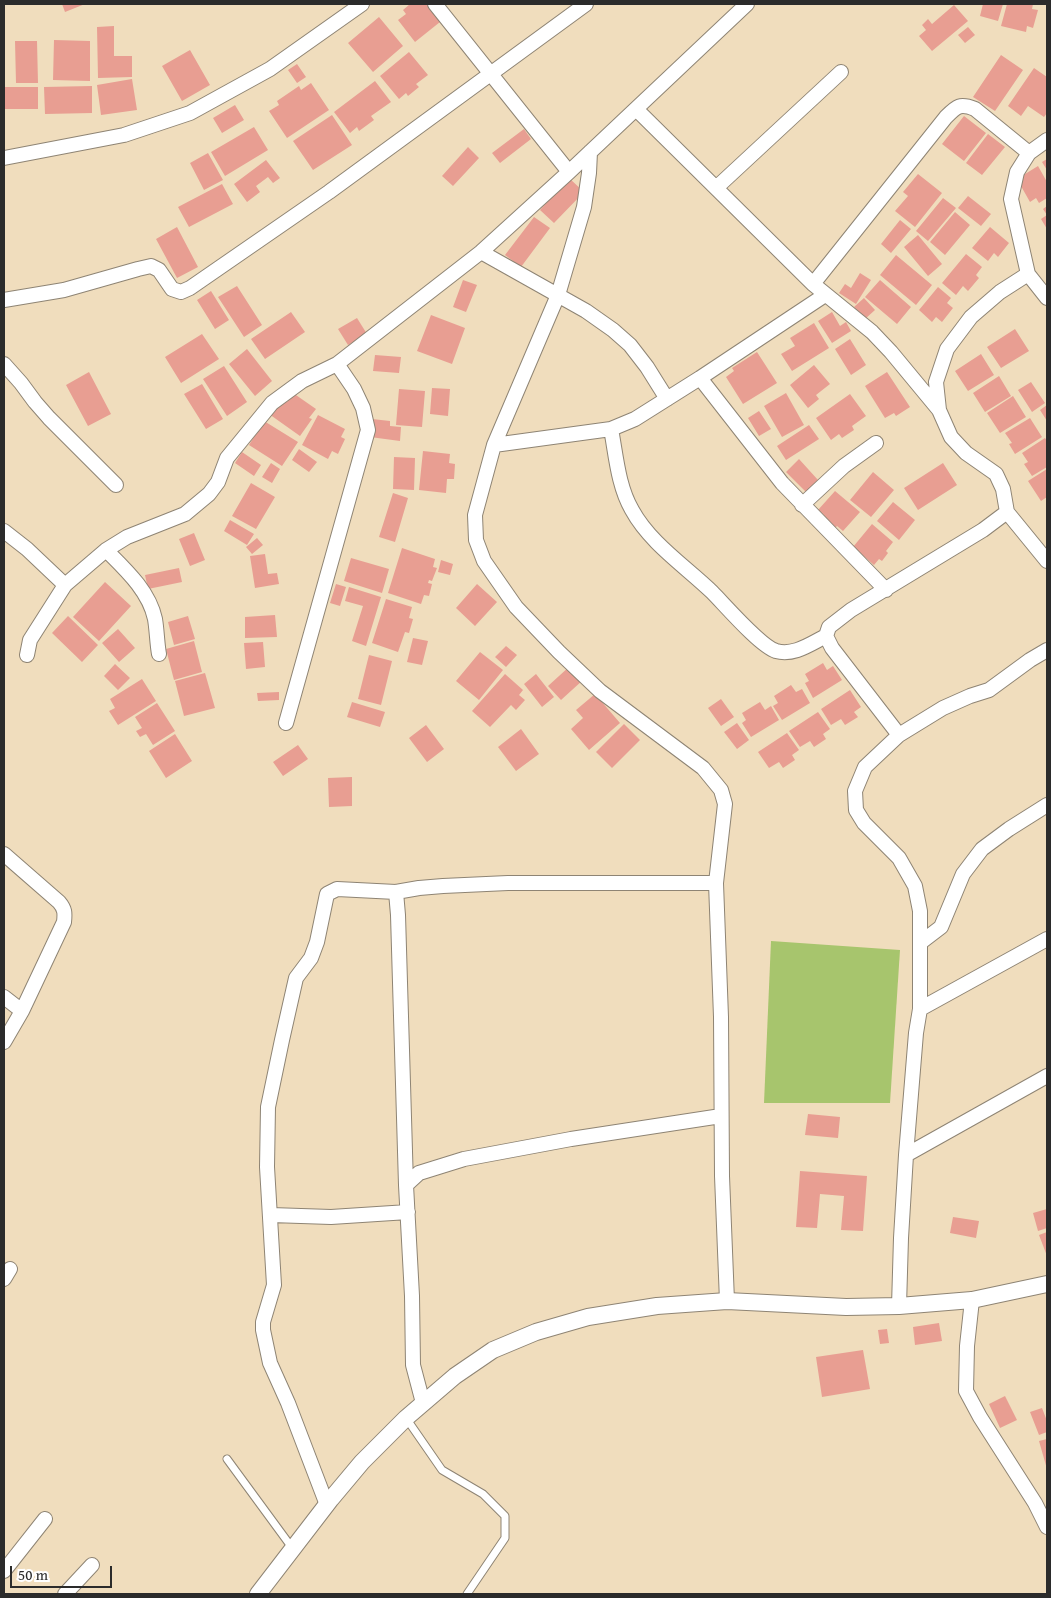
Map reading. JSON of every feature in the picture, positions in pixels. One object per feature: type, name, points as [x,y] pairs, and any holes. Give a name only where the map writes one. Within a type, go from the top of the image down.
[{"type":"street","points":[[4,158],[124,135],[190,113],[270,69],[362,4]]},
{"type":"street","points":[[435,4],[569,172]]},
{"type":"street","points":[[4,300],[64,290],[138,268],[151,266],[159,270],[172,289],[181,292],[190,288],[329,192],[586,4]]},
{"type":"street","points":[[27,655],[30,640],[65,585],[106,550],[127,537],[185,514],[209,494],[218,482],[228,458],[272,403],[302,381],[338,364],[481,252],[569,172],[746,4]]},
{"type":"street","points":[[716,188],[841,72]]},
{"type":"street","points":[[813,284],[956,107],[965,105],[975,109],[1029,153]]},
{"type":"street","points":[[636,109],[813,284],[872,332],[891,352],[939,410],[951,438],[966,453],[996,474],[1003,489],[1007,512],[1047,561]]},
{"type":"street","points":[[1047,140],[1029,153],[1017,172],[1011,199],[1028,274],[1047,298]]},
{"type":"street","points":[[590,152],[584,206],[558,294],[494,445],[475,515],[476,540],[484,560],[516,607],[559,652],[600,691],[702,768],[721,790],[725,804],[716,884],[722,1017],[722,1176],[727,1301]]},
{"type":"street","points":[[481,252],[558,294],[613,330],[630,345],[647,367],[667,399]]},
{"type":"street","points":[[939,410],[936,382],[947,349],[971,317],[1000,292],[1028,274]]},
{"type":"street","points":[[494,445],[611,429],[636,419],[825,295]]},
{"type":"street","points":[[4,364],[44,412],[116,486]]},
{"type":"street","points":[[286,723],[368,430],[364,408],[338,364]]},
{"type":"street","points":[[700,378],[782,484],[886,590]]},
{"type":"street","points":[[611,429],[618,468],[631,508],[640,523],[662,547],[711,591],[758,639],[775,651],[792,653],[826,636]]},
{"type":"street","points":[[802,505],[844,466],[876,443]]},
{"type":"street","points":[[899,735],[832,648],[826,636],[829,627],[851,610],[983,530],[1007,512]]},
{"type":"street","points":[[4,531],[27,549],[65,585]]},
{"type":"street","points":[[106,550],[130,574],[148,599],[154,618],[159,654]]},
{"type":"street","points":[[899,1306],[906,1156],[916,1033],[920,1009],[920,911],[915,886],[899,858],[864,824],[856,810],[854,791],[865,767],[899,735],[943,708],[989,690],[1047,650]]},
{"type":"street","points":[[920,942],[941,926],[963,874],[982,849],[1047,805]]},
{"type":"street","points":[[4,854],[59,902],[66,912],[64,922],[22,1011],[4,1042]]},
{"type":"street","points":[[327,1505],[288,1403],[270,1363],[263,1322],[274,1285],[271,1215],[266,1167],[268,1107],[296,978],[311,958],[317,942],[327,894],[337,889],[346,888],[396,892],[443,886],[508,883],[716,884]]},
{"type":"street","points":[[396,892],[406,1185],[412,1296],[413,1366],[422,1403]]},
{"type":"street","points":[[920,1009],[1047,939]]},
{"type":"street","points":[[4,997],[22,1011]]},
{"type":"street","points":[[906,1156],[1047,1076]]},
{"type":"street","points":[[406,1185],[420,1173],[464,1159],[571,1139],[721,1116]]},
{"type":"street","points":[[271,1215],[331,1216],[408,1212]]},
{"type":"street","points":[[258,1594],[362,1462],[406,1418],[454,1376],[493,1350],[536,1332],[588,1317],[657,1306],[727,1301],[846,1306],[899,1306],[972,1300],[1047,1284]]},
{"type":"street","points":[[972,1300],[967,1346],[966,1391],[980,1417],[1035,1503],[1047,1526]]},
{"type":"street","points":[[4,1571],[45,1519]]},
{"type":"street","points":[[65,1594],[92,1565]]},
{"type":"lane","points":[[406,1418],[442,1470],[483,1494],[505,1516],[505,1538],[467,1594]]},
{"type":"lane","points":[[227,1459],[293,1549]]},
{"type":"green space","points":[[771,941],[900,950],[890,1103],[764,1103]]},
{"type":"building","points":[[62,4],[85,4],[65,12]]},
{"type":"building","points":[[410,4],[433,4],[445,18],[415,42],[398,20],[406,14],[403,10]]},
{"type":"building","points":[[983,4],[1003,4],[998,21],[980,16]]},
{"type":"building","points":[[1007,4],[1033,4],[1032,9],[1038,10],[1033,28],[1027,26],[1026,32],[1001,26]]},
{"type":"building","points":[[954,5],[968,21],[932,51],[919,36],[926,30],[922,25],[928,19],[932,24]]},
{"type":"building","points":[[379,17],[403,46],[373,72],[348,43]]},
{"type":"building","points":[[114,26],[114,56],[132,56],[132,77],[98,78],[97,27]]},
{"type":"building","points":[[968,27],[975,35],[965,43],[958,35]]},
{"type":"building","points":[[54,40],[90,41],[90,81],[53,80]]},
{"type":"building","points":[[15,41],[37,41],[38,83],[16,83]]},
{"type":"building","points":[[190,50],[210,85],[182,101],[162,66]]},
{"type":"building","points":[[409,52],[428,75],[416,84],[419,87],[408,96],[406,93],[399,99],[380,76]]},
{"type":"building","points":[[1001,55],[1023,70],[995,111],[973,97]]},
{"type":"building","points":[[297,64],[306,77],[297,83],[288,70]]},
{"type":"building","points":[[1034,68],[1047,77],[1047,113],[1044,117],[1028,106],[1021,116],[1008,106]]},
{"type":"building","points":[[132,79],[137,110],[101,115],[97,85]]},
{"type":"building","points":[[375,81],[391,102],[371,116],[374,120],[359,131],[357,127],[350,133],[334,112]]},
{"type":"building","points":[[311,83],[329,110],[287,138],[269,111],[279,105],[277,101],[299,86],[301,90]]},
{"type":"building","points":[[92,86],[92,113],[45,114],[44,87]]},
{"type":"building","points":[[4,87],[38,87],[38,109],[4,109]]},
{"type":"building","points":[[235,105],[244,120],[222,133],[213,118]]},
{"type":"building","points":[[332,115],[352,145],[313,170],[293,141]]},
{"type":"building","points":[[964,116],[986,133],[964,161],[942,144]]},
{"type":"building","points":[[254,127],[268,150],[225,176],[211,152]]},
{"type":"building","points":[[524,129],[531,139],[500,163],[492,153]]},
{"type":"building","points":[[988,134],[1005,147],[982,175],[966,163]]},
{"type":"building","points":[[468,147],[479,158],[453,186],[442,176]]},
{"type":"building","points":[[208,153],[223,180],[204,190],[190,163]]},
{"type":"building","points":[[1047,159],[1047,170],[1042,162]]},
{"type":"building","points":[[266,160],[280,178],[273,183],[268,177],[256,186],[260,192],[247,202],[234,184]]},
{"type":"building","points":[[1038,166],[1047,182],[1047,198],[1039,203],[1036,198],[1030,202],[1017,179]]},
{"type":"building","points":[[918,174],[942,193],[915,227],[895,211],[908,196],[903,192]]},
{"type":"building","points":[[569,178],[584,192],[554,223],[540,210]]},
{"type":"building","points":[[222,184],[233,204],[189,227],[178,207]]},
{"type":"building","points":[[968,196],[991,214],[981,226],[958,208]]},
{"type":"building","points":[[943,198],[956,208],[928,241],[916,231]]},
{"type":"building","points":[[1047,206],[1047,215],[1043,209]]},
{"type":"building","points":[[955,212],[970,225],[945,255],[930,242]]},
{"type":"building","points":[[1047,215],[1047,229],[1041,219]]},
{"type":"building","points":[[534,217],[550,228],[521,267],[505,255]]},
{"type":"building","points":[[900,220],[911,229],[891,253],[881,244]]},
{"type":"building","points":[[177,227],[198,267],[177,278],[156,239]]},
{"type":"building","points":[[990,227],[1009,243],[998,257],[994,253],[988,261],[972,248]]},
{"type":"building","points":[[918,235],[942,264],[928,276],[904,247]]},
{"type":"building","points":[[966,254],[982,267],[976,275],[979,278],[968,291],[963,286],[956,295],[942,283]]},
{"type":"building","points":[[896,255],[932,285],[916,305],[880,275]]},
{"type":"building","points":[[860,273],[871,280],[856,304],[839,293],[845,284],[851,288]]},
{"type":"building","points":[[463,280],[477,285],[466,312],[453,307]]},
{"type":"building","points":[[880,280],[911,307],[897,324],[865,297]]},
{"type":"building","points":[[237,286],[262,325],[244,337],[218,297]]},
{"type":"building","points":[[938,287],[951,298],[947,303],[953,308],[942,322],[936,317],[932,322],[919,310]]},
{"type":"building","points":[[211,291],[229,320],[215,329],[197,300]]},
{"type":"building","points":[[864,298],[875,310],[865,319],[854,307]]},
{"type":"building","points":[[291,312],[305,332],[265,359],[251,339]]},
{"type":"building","points":[[832,312],[840,326],[846,322],[851,331],[832,343],[818,321]]},
{"type":"building","points":[[431,315],[465,328],[452,364],[417,351]]},
{"type":"building","points":[[357,318],[367,334],[348,345],[338,329]]},
{"type":"building","points":[[814,323],[829,348],[792,371],[781,354],[795,346],[790,338]]},
{"type":"building","points":[[1015,329],[1029,351],[1001,368],[987,347]]},
{"type":"building","points":[[202,334],[219,359],[181,383],[165,357]]},
{"type":"building","points":[[850,339],[866,365],[851,375],[835,349]]},
{"type":"building","points":[[247,349],[272,381],[255,396],[229,364]]},
{"type":"building","points":[[757,352],[777,383],[743,404],[726,377],[734,371],[732,368]]},
{"type":"building","points":[[981,354],[994,375],[968,391],[955,371]]},
{"type":"building","points":[[375,355],[401,357],[399,373],[373,371]]},
{"type":"building","points":[[814,365],[830,384],[816,395],[819,399],[808,408],[790,385]]},
{"type":"building","points":[[224,366],[247,402],[227,416],[203,379]]},
{"type":"building","points":[[89,372],[111,414],[88,426],[66,385]]},
{"type":"building","points":[[887,372],[910,407],[896,416],[894,413],[885,418],[865,386]]},
{"type":"building","points":[[999,376],[1011,396],[985,412],[973,393]]},
{"type":"building","points":[[1031,382],[1045,403],[1032,412],[1018,390]]},
{"type":"building","points":[[202,384],[223,419],[206,429],[184,394]]},
{"type":"building","points":[[432,388],[450,389],[448,416],[430,414]]},
{"type":"building","points":[[399,389],[425,391],[422,427],[396,425]]},
{"type":"building","points":[[293,393],[316,409],[309,418],[312,419],[300,436],[269,414],[281,398],[287,402]]},
{"type":"building","points":[[786,393],[804,425],[782,437],[764,406]]},
{"type":"building","points":[[850,394],[866,416],[852,426],[854,430],[842,438],[839,434],[831,440],[816,418]]},
{"type":"building","points":[[1013,396],[1026,417],[1000,433],[987,413]]},
{"type":"building","points":[[1047,405],[1047,421],[1040,410]]},
{"type":"building","points":[[759,411],[771,429],[759,436],[748,418]]},
{"type":"building","points":[[318,415],[345,429],[341,437],[345,439],[338,454],[332,451],[328,459],[302,445]]},
{"type":"building","points":[[1030,418],[1042,437],[1015,454],[1009,444],[1012,443],[1005,433]]},
{"type":"building","points":[[372,419],[390,421],[390,426],[401,427],[400,441],[370,437]]},
{"type":"building","points":[[264,421],[298,442],[282,466],[249,445]]},
{"type":"building","points":[[809,425],[819,439],[786,460],[777,446]]},
{"type":"building","points":[[1045,438],[1047,441],[1047,467],[1032,476],[1024,464],[1028,462],[1022,453]]},
{"type":"building","points":[[299,449],[317,462],[309,472],[292,460]]},
{"type":"building","points":[[423,451],[450,454],[449,463],[455,464],[454,479],[447,479],[446,493],[419,490]]},
{"type":"building","points":[[242,452],[261,465],[254,476],[235,463]]},
{"type":"building","points":[[394,457],[415,458],[414,490],[393,489]]},
{"type":"building","points":[[799,459],[818,480],[806,492],[786,472]]},
{"type":"building","points":[[271,463],[280,469],[272,483],[262,477]]},
{"type":"building","points":[[943,463],[957,485],[918,510],[904,488]]},
{"type":"building","points":[[1047,469],[1047,497],[1041,501],[1028,481]]},
{"type":"building","points":[[873,472],[894,490],[871,517],[850,500]]},
{"type":"building","points":[[251,483],[275,497],[256,529],[232,516]]},
{"type":"building","points":[[835,491],[860,512],[843,531],[837,526],[835,528],[822,518],[824,515],[818,510]]},
{"type":"building","points":[[393,493],[408,498],[395,542],[379,537]]},
{"type":"building","points":[[893,502],[915,520],[899,540],[877,521]]},
{"type":"building","points":[[230,520],[254,534],[247,545],[224,531]]},
{"type":"building","points":[[872,524],[893,542],[886,551],[888,553],[882,561],[879,559],[874,565],[853,547]]},
{"type":"building","points":[[194,533],[205,560],[190,566],[179,539]]},
{"type":"building","points":[[257,538],[263,545],[252,554],[246,547]]},
{"type":"building","points":[[402,548],[435,559],[433,567],[437,568],[432,581],[429,580],[428,583],[432,584],[429,596],[424,595],[421,604],[388,593]]},
{"type":"building","points":[[265,554],[268,574],[277,573],[279,584],[255,588],[250,556]]},
{"type":"building","points":[[351,558],[389,569],[382,593],[344,581]]},
{"type":"building","points":[[441,560],[453,564],[450,575],[438,572]]},
{"type":"building","points":[[179,568],[182,582],[148,589],[145,575]]},
{"type":"building","points":[[105,582],[131,606],[99,641],[73,617]]},
{"type":"building","points":[[336,584],[346,587],[340,606],[330,603]]},
{"type":"building","points":[[477,584],[497,602],[475,626],[456,608]]},
{"type":"building","points":[[349,587],[381,597],[366,646],[352,641],[363,606],[345,601]]},
{"type":"building","points":[[386,599],[412,607],[409,618],[413,619],[409,633],[405,632],[398,652],[372,643]]},
{"type":"building","points":[[275,615],[277,637],[245,638],[245,617]]},
{"type":"building","points":[[68,616],[98,645],[82,662],[52,633]]},
{"type":"building","points":[[188,616],[195,639],[174,645],[168,622]]},
{"type":"building","points":[[118,629],[135,648],[119,662],[102,643]]},
{"type":"building","points":[[413,638],[428,641],[422,665],[407,662]]},
{"type":"building","points":[[194,641],[202,672],[174,680],[166,649]]},
{"type":"building","points":[[263,642],[265,667],[246,669],[244,643]]},
{"type":"building","points":[[506,646],[517,655],[506,667],[495,657]]},
{"type":"building","points":[[480,652],[503,670],[479,700],[456,681]]},
{"type":"building","points":[[369,655],[392,661],[381,705],[358,699]]},
{"type":"building","points":[[823,663],[827,670],[833,666],[842,680],[813,698],[805,683],[809,681],[805,674]]},
{"type":"building","points":[[115,664],[130,678],[118,690],[104,676]]},
{"type":"building","points":[[570,666],[583,680],[561,700],[548,686]]},
{"type":"building","points":[[205,673],[215,708],[184,716],[175,681]]},
{"type":"building","points":[[505,674],[523,690],[519,695],[525,700],[516,710],[511,705],[490,727],[472,711]]},
{"type":"building","points":[[536,674],[554,697],[542,707],[524,684]]},
{"type":"building","points":[[142,679],[156,701],[118,725],[109,711],[115,708],[110,699]]},
{"type":"building","points":[[791,685],[796,692],[802,689],[810,703],[782,720],[773,706],[778,703],[774,696]]},
{"type":"building","points":[[850,690],[861,707],[854,712],[858,717],[845,725],[841,719],[831,725],[821,709]]},
{"type":"building","points":[[279,692],[279,700],[258,701],[257,693]]},
{"type":"building","points":[[595,694],[620,723],[589,750],[571,729],[583,718],[576,710]]},
{"type":"building","points":[[721,699],[734,717],[721,726],[708,708]]},
{"type":"building","points":[[352,702],[385,712],[380,727],[347,717]]},
{"type":"building","points":[[760,702],[765,710],[771,706],[779,720],[751,737],[742,723],[746,720],[742,713]]},
{"type":"building","points":[[157,703],[175,731],[153,745],[146,734],[140,737],[136,731],[142,728],[135,717]]},
{"type":"building","points":[[818,712],[830,729],[823,734],[826,739],[814,747],[810,741],[800,747],[789,731]]},
{"type":"building","points":[[737,723],[749,740],[737,749],[724,732]]},
{"type":"building","points":[[624,724],[640,740],[612,768],[596,752]]},
{"type":"building","points":[[426,725],[444,749],[427,762],[409,738]]},
{"type":"building","points":[[521,729],[539,754],[516,771],[498,747]]},
{"type":"building","points":[[787,733],[799,750],[792,755],[795,760],[783,768],[779,762],[769,768],[758,752]]},
{"type":"building","points":[[175,734],[192,761],[166,778],[149,751]]},
{"type":"building","points":[[298,745],[308,759],[283,776],[273,762]]},
{"type":"building","points":[[352,777],[352,806],[329,807],[328,778]]},
{"type":"building","points":[[808,1114],[840,1117],[838,1138],[805,1135]]},
{"type":"building","points":[[800,1171],[867,1176],[863,1231],[841,1230],[844,1196],[820,1194],[817,1228],[796,1227]]},
{"type":"building","points":[[1047,1209],[1047,1228],[1038,1231],[1033,1213]]},
{"type":"building","points":[[953,1217],[979,1221],[976,1238],[950,1233]]},
{"type":"building","points":[[1047,1232],[1047,1256],[1039,1235]]},
{"type":"building","points":[[939,1323],[942,1341],[915,1345],[913,1327]]},
{"type":"building","points":[[887,1329],[889,1343],[880,1344],[878,1330]]},
{"type":"building","points":[[863,1350],[870,1389],[822,1397],[816,1357]]},
{"type":"building","points":[[1005,1396],[1017,1420],[1000,1428],[989,1404]]},
{"type":"building","points":[[1042,1408],[1047,1421],[1047,1432],[1039,1435],[1030,1412]]},
{"type":"building","points":[[1047,1439],[1047,1469],[1039,1441]]}]
